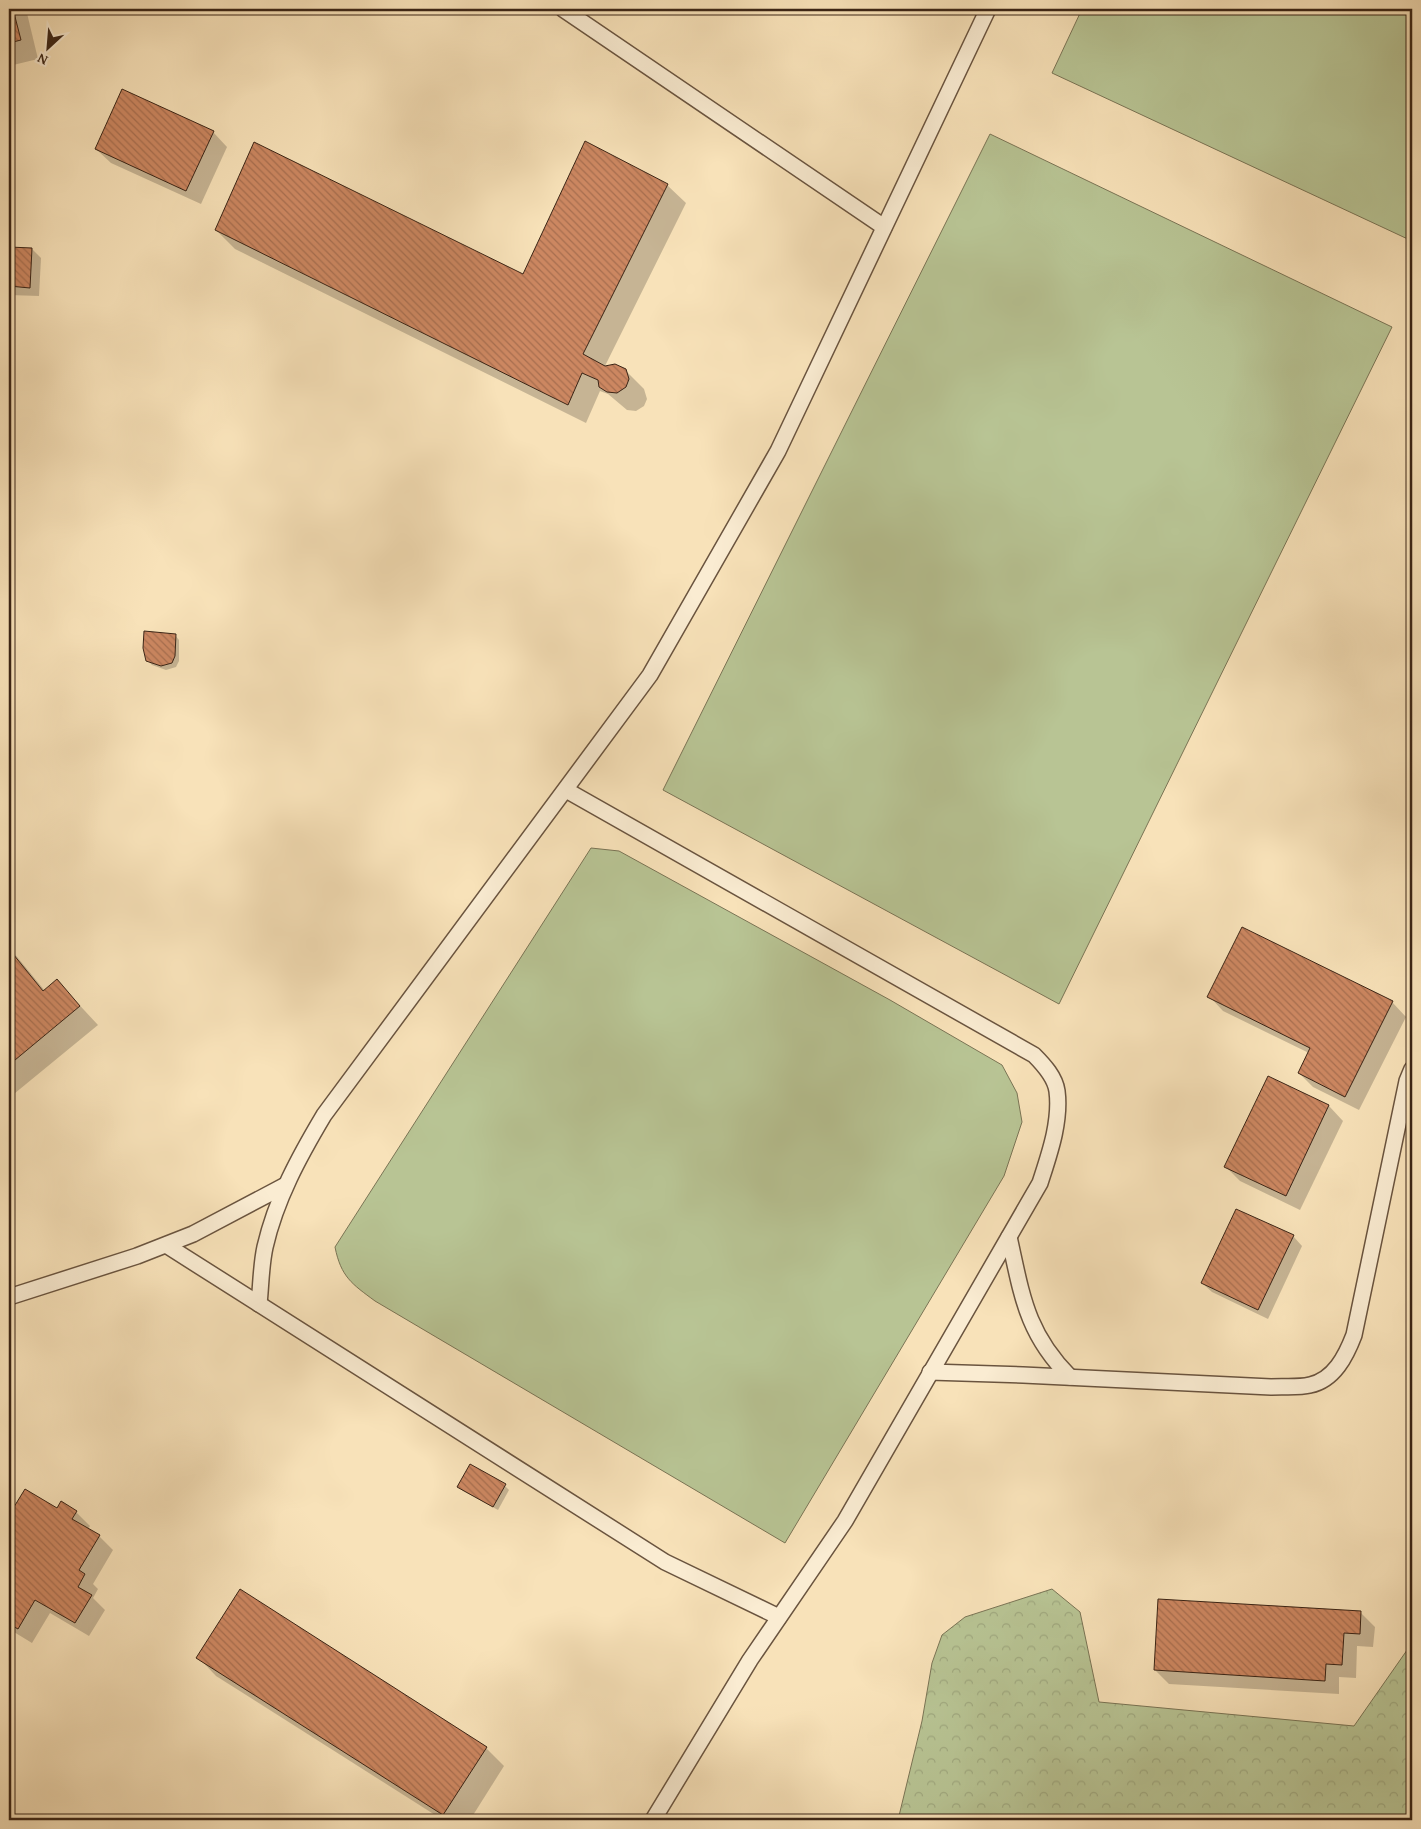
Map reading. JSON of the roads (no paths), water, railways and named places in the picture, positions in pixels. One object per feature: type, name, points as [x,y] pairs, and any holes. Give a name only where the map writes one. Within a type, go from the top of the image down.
[{"type":"lane","points":[[563,9],[884,227]]},
{"type":"lane","points":[[259,1304],[265,1247],[284,1186],[324,1115],[650,675],[773,460],[988,9]]},
{"type":"lane","points":[[566,790],[1034,1055],[1047,1069],[1057,1090],[1056,1118],[1040,1184],[845,1521],[750,1660],[653,1820]]},
{"type":"lane","points":[[930,1372],[1271,1387],[1311,1385],[1331,1374],[1346,1356],[1354,1335],[1407,1081],[1412,1069]]},
{"type":"lane","points":[[9,1297],[166,1245],[193,1234],[284,1186]]},
{"type":"lane","points":[[1009,1237],[1021,1292],[1031,1321],[1039,1339],[1054,1361],[1070,1377]]},
{"type":"lane","points":[[166,1245],[665,1562],[779,1618]]}]
